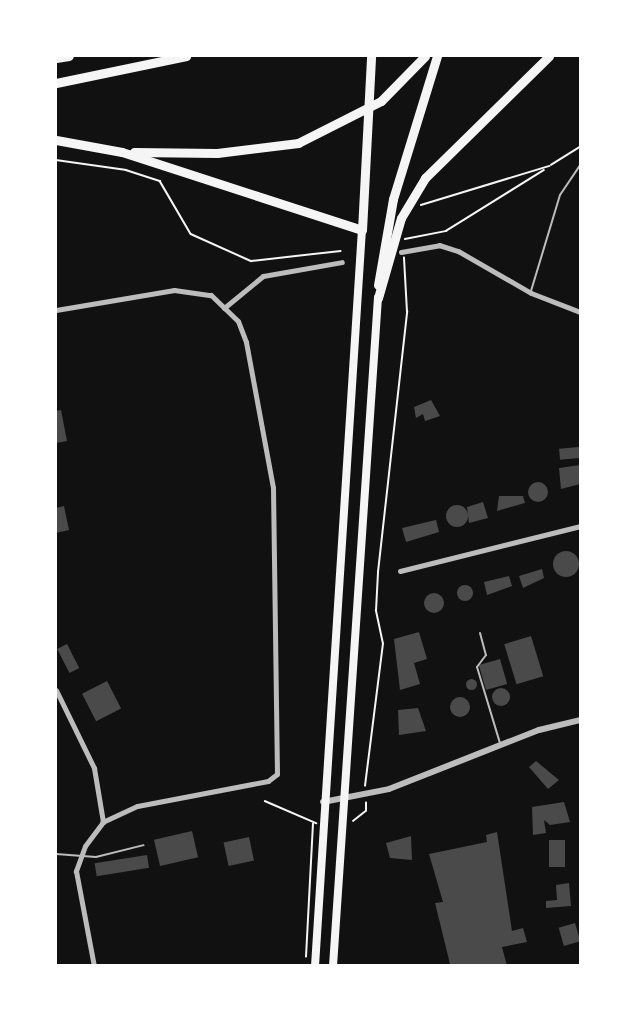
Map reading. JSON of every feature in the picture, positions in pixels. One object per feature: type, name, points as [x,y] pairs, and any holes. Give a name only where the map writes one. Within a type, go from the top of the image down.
[{"type":"highway","points":[[56,58],[69,56]]},
{"type":"highway","points":[[56,83],[186,56]]},
{"type":"highway","points":[[56,140],[122,152],[362,230],[372,56]]},
{"type":"highway","points":[[122,152],[268,150],[350,121],[402,86],[425,56]]},
{"type":"highway","points":[[378,298],[386,225],[438,56]]},
{"type":"highway","points":[[378,298],[400,218],[425,178],[549,56]]},
{"type":"main road","points":[[315,966],[323,802],[362,230]]},
{"type":"main road","points":[[333,966],[378,298]]},
{"type":"street","points":[[401,252],[439,245],[458,250],[531,293],[580,312]]},
{"type":"street","points":[[224,308],[263,276],[342,262]]},
{"type":"street","points":[[56,310],[186,289],[211,295],[238,321],[246,342],[270,454],[280,765],[268,781],[137,806],[104,822],[81,857],[76,871],[94,966]]},
{"type":"street","points":[[400,571],[580,526]]},
{"type":"street","points":[[56,690],[94,768],[104,822]]},
{"type":"street","points":[[323,802],[343,802],[416,780],[501,745],[580,720]]},
{"type":"lane","points":[[531,293],[560,195],[580,165]]},
{"type":"lane","points":[[480,633],[486,655],[477,667],[501,745]]},
{"type":"lane","points":[[56,854],[81,857],[144,845]]},
{"type":"path","points":[[403,239],[446,231],[580,147]]},
{"type":"path","points":[[56,160],[126,170],[160,182],[191,234],[251,261],[340,250]]},
{"type":"path","points":[[413,212],[438,199],[506,183],[549,166]]},
{"type":"path","points":[[506,183],[510,191]]},
{"type":"path","points":[[364,774],[383,644],[376,611],[378,572],[407,312],[404,259]]},
{"type":"path","points":[[265,801],[313,823],[306,966]]},
{"type":"path","points":[[357,820],[366,811]]},
{"type":"building","points":[[431,400],[440,416],[425,421],[423,414],[416,418],[414,407]]},
{"type":"building","points":[[61,410],[67,441],[56,443],[56,411]]},
{"type":"building","points":[[579,447],[580,458],[560,460],[559,449]]},
{"type":"building","points":[[580,465],[580,484],[561,489],[559,468]]},
{"type":"building","points":[[534,482],[542,482],[548,488],[548,496],[542,502],[534,502],[528,496],[528,488]]},
{"type":"building","points":[[499,496],[523,496],[525,503],[497,511]]},
{"type":"building","points":[[483,502],[488,518],[469,523],[467,507]]},
{"type":"building","points":[[457,505],[465,508],[468,516],[465,524],[457,527],[449,524],[446,516],[449,508]]},
{"type":"building","points":[[64,506],[69,530],[56,533],[56,508]]},
{"type":"building","points":[[436,520],[439,532],[406,542],[402,528]]},
{"type":"building","points":[[566,551],[575,555],[579,564],[575,573],[566,577],[557,573],[553,564],[557,555]]},
{"type":"building","points":[[542,569],[544,578],[523,588],[519,576]]},
{"type":"building","points":[[509,576],[512,586],[487,595],[484,582]]},
{"type":"building","points":[[462,585],[468,585],[473,593],[471,599],[462,601],[457,596],[457,590]]},
{"type":"building","points":[[434,593],[441,596],[444,603],[441,610],[434,613],[427,610],[424,603],[427,596]]},
{"type":"building","points":[[419,632],[427,659],[414,663],[420,684],[400,690],[394,639]]},
{"type":"building","points":[[531,636],[543,676],[517,684],[504,644]]},
{"type":"building","points":[[67,644],[79,668],[69,673],[57,649]]},
{"type":"building","points":[[500,659],[507,684],[486,690],[479,665]]},
{"type":"building","points":[[471,679],[475,680],[475,688],[471,689],[467,688],[466,684],[467,680]]},
{"type":"building","points":[[107,681],[121,709],[96,721],[82,694]]},
{"type":"building","points":[[501,688],[507,691],[510,697],[507,703],[501,706],[495,703],[492,697],[495,691]]},
{"type":"building","points":[[460,697],[467,700],[470,707],[467,714],[460,717],[453,714],[450,707],[453,700]]},
{"type":"building","points":[[418,708],[426,731],[399,735],[398,710]]},
{"type":"building","points":[[536,761],[559,780],[548,789],[529,767]]},
{"type":"building","points":[[564,802],[570,822],[550,825],[544,820],[546,833],[533,835],[532,807]]},
{"type":"building","points":[[192,831],[198,857],[160,866],[154,840]]},
{"type":"building","points":[[497,832],[512,931],[523,928],[527,942],[502,947],[507,966],[450,964],[435,903],[443,902],[429,854],[487,842],[486,835]]},
{"type":"building","points":[[411,836],[412,860],[390,858],[386,843]]},
{"type":"building","points":[[249,837],[254,860],[229,866],[224,842]]},
{"type":"building","points":[[549,840],[565,840],[565,867],[549,867]]},
{"type":"building","points":[[147,855],[149,868],[97,876],[95,863]]},
{"type":"building","points":[[569,883],[571,906],[546,908],[546,901],[557,900],[556,885]]},
{"type":"building","points":[[575,923],[580,941],[564,946],[559,928]]}]
